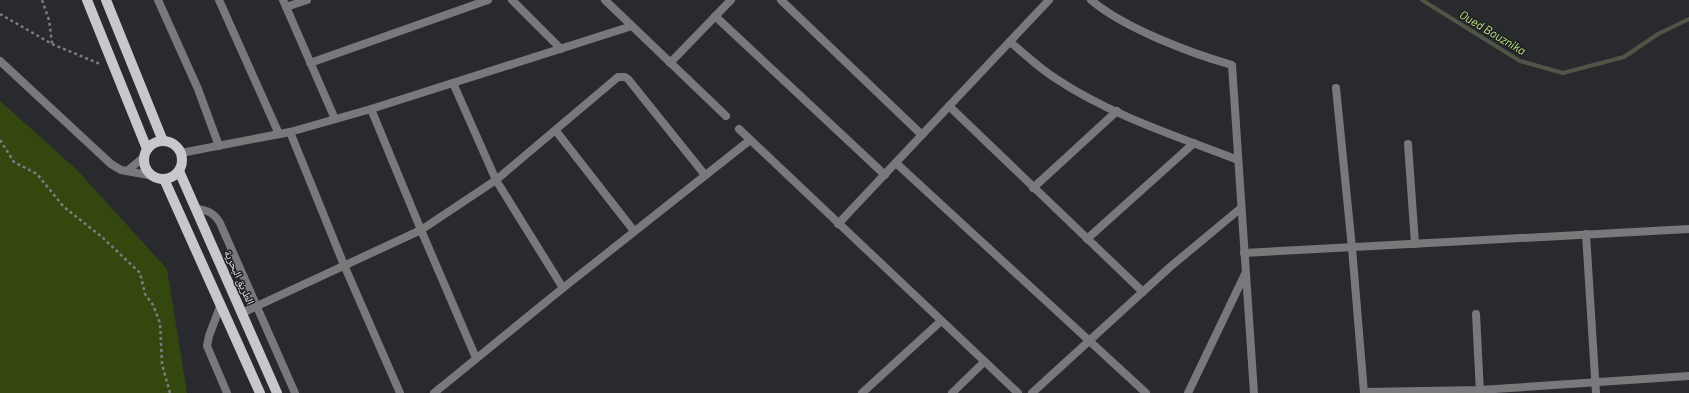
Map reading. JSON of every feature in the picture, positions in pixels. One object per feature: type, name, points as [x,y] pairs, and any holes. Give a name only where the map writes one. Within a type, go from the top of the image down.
[{"type":"main road","points":[[87,0],[146,153],[146,169],[159,178],[221,304],[260,393]]},
{"type":"main road","points":[[106,0],[162,141]]},
{"type":"main road","points":[[146,153],[157,142],[162,141],[174,144],[181,153],[182,159],[179,171],[175,175],[159,178]]},
{"type":"main road","name":"الطريق البحرية","points":[[179,171],[277,393]]},
{"type":"street","points":[[158,0],[198,89],[220,146]]},
{"type":"street","points":[[219,0],[279,134]]},
{"type":"street","points":[[307,0],[285,3],[335,119]]},
{"type":"street","points":[[310,63],[488,0]]},
{"type":"street","points":[[512,0],[561,49]]},
{"type":"street","points":[[670,63],[731,0]]},
{"type":"street","points":[[780,0],[922,135]]},
{"type":"street","points":[[838,224],[1050,0]]},
{"type":"street","points":[[1091,0],[1125,22],[1165,41],[1205,57],[1232,65],[1254,393]]},
{"type":"street","points":[[609,1],[632,26],[726,116]]},
{"type":"street","points":[[715,16],[884,175]]},
{"type":"street","points":[[181,153],[290,132],[371,109],[632,26]]},
{"type":"street","points":[[1010,42],[1054,78],[1117,111],[1238,160]]},
{"type":"street","points":[[0,61],[111,164],[122,170],[159,178]]},
{"type":"street","points":[[242,312],[421,230],[496,180],[556,131],[618,77],[625,77],[705,175]]},
{"type":"street","points":[[453,83],[496,180],[563,288]]},
{"type":"street","points":[[1336,88],[1352,248],[1364,392],[1480,391],[1689,376]]},
{"type":"street","points":[[949,106],[1143,292]]},
{"type":"street","points":[[371,109],[476,358]]},
{"type":"street","points":[[1033,188],[1117,111]]},
{"type":"street","points":[[739,129],[1018,393]]},
{"type":"street","points":[[556,131],[634,231]]},
{"type":"street","points":[[290,132],[344,265],[400,393]]},
{"type":"street","points":[[434,393],[634,231],[750,140]]},
{"type":"street","points":[[1087,239],[1194,143]]},
{"type":"street","points":[[1408,144],[1415,244]]},
{"type":"street","points":[[127,171],[146,153]]},
{"type":"street","points":[[896,163],[1003,259],[1089,342],[1146,393]]},
{"type":"street","points":[[1032,393],[1143,292],[1241,208]]},
{"type":"street","points":[[196,209],[206,210],[217,217],[295,393]]},
{"type":"street","points":[[1244,253],[1689,229]]},
{"type":"street","points":[[1586,234],[1596,393]]},
{"type":"street","points":[[1188,393],[1245,274]]},
{"type":"street","points":[[221,304],[209,336],[207,346],[209,354],[227,393]]},
{"type":"street","points":[[1476,314],[1480,391]]},
{"type":"street","points":[[862,393],[941,321]]},
{"type":"street","points":[[952,393],[984,362]]},
{"type":"path","points":[[42,0],[49,20],[52,44]]},
{"type":"path","points":[[0,14],[52,44],[115,70]]},
{"type":"path","points":[[0,140],[14,162],[37,174],[64,207],[102,237],[140,273],[145,294],[153,305],[160,323],[162,364],[170,393]]},
{"type":"green space","points":[[0,101],[76,169],[167,269],[187,393],[0,393]]},
{"type":"waterway","name":"Oued Bouznika","points":[[1422,0],[1520,61],[1563,73],[1624,57],[1658,34],[1689,19]]}]
